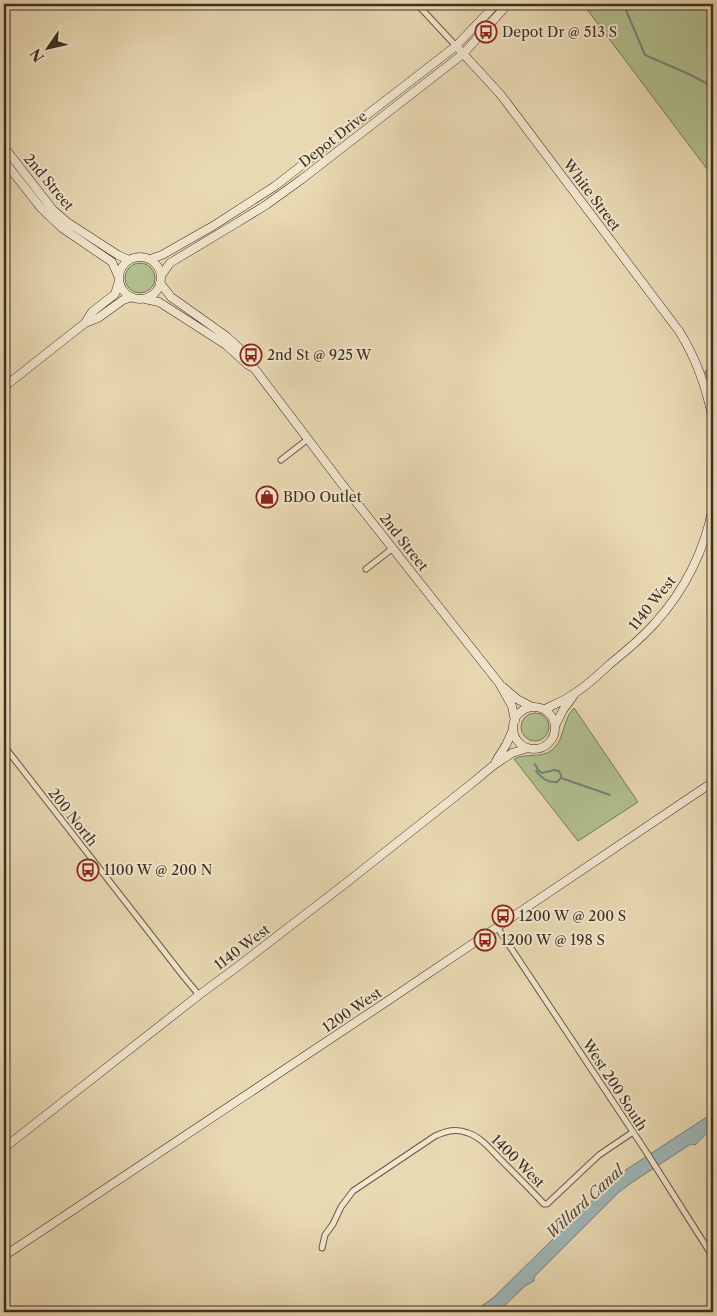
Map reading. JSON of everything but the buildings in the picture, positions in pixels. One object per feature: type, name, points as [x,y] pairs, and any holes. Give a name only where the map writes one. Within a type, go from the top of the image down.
[{"type":"street","points":[[4,6],[8,4]]},
{"type":"street","name":"White Street","points":[[417,4],[501,95],[678,331],[702,377],[713,421]]},
{"type":"street","name":"Depot Drive","points":[[150,259],[162,255],[213,226],[275,186],[456,46],[496,4]]},
{"type":"street","name":"Depot Drive","points":[[161,279],[170,263],[266,205],[463,54],[508,4]]},
{"type":"street","name":"2nd Street","points":[[4,147],[53,210],[67,222],[129,260]]},
{"type":"street","name":"2nd Street","points":[[4,161],[40,208],[62,228],[112,262],[119,280]]},
{"type":"street","points":[[85,323],[92,312],[115,294],[120,271],[129,260],[140,257],[150,259],[158,267],[161,279],[156,291],[144,299],[137,299],[124,292],[119,280]]},
{"type":"street","name":"2nd Street","points":[[161,279],[171,296],[226,336],[252,360],[254,368],[308,439],[499,683],[512,706],[515,721]]},
{"type":"street","points":[[4,387],[85,323],[98,318],[123,300],[132,297]]},
{"type":"street","name":"2nd Street","points":[[144,299],[159,302],[226,345],[254,368]]},
{"type":"street","points":[[281,460],[308,439]]},
{"type":"street","name":"1140 West","points":[[545,710],[575,693],[637,642],[672,603],[686,581],[698,555],[707,532],[713,505]]},
{"type":"street","points":[[366,569],[393,548]]},
{"type":"street","name":"2nd Street","points":[[499,683],[517,699],[532,707]]},
{"type":"street","name":"1140 West","points":[[555,726],[575,693]]},
{"type":"street","points":[[532,707],[539,707],[545,710],[554,720],[555,726],[552,739],[541,747],[528,748],[518,741],[514,735],[515,721],[522,711],[532,707]]},
{"type":"street","name":"1140 West","points":[[494,765],[513,729]]},
{"type":"street","name":"200 North","points":[[4,746],[199,995]]},
{"type":"street","name":"1140 West","points":[[4,1148],[325,899],[494,765],[512,753],[528,748]]},
{"type":"street","name":"1200 West","points":[[4,1256],[713,782]]},
{"type":"street","name":"West 200 South","points":[[497,927],[647,1153],[713,1257]]},
{"type":"street","name":"1400 West","points":[[322,1248],[325,1235],[341,1207],[353,1191],[435,1136],[451,1130],[471,1133],[483,1142],[544,1204],[547,1204],[599,1155],[633,1132]]},
{"type":"green space","points":[[583,4],[713,4],[713,177]]},
{"type":"green space","points":[[140,263],[150,268],[155,278],[150,288],[140,293],[130,288],[125,278],[130,268]]},
{"type":"green space","points":[[713,365],[713,394],[705,371]]},
{"type":"green space","points":[[574,708],[638,802],[578,841],[514,759],[523,756],[545,754],[554,748]]},
{"type":"green space","points":[[535,713],[545,717],[549,727],[545,737],[535,741],[525,737],[521,727],[525,717]]},
{"type":"water","points":[[713,1113],[713,1129],[695,1145],[691,1144],[619,1192],[534,1277],[534,1281],[525,1286],[501,1309],[496,1312],[473,1312],[493,1298],[624,1171]]},
{"type":"waterway","points":[[621,4],[626,10],[645,55],[713,87]]},
{"type":"waterway","points":[[535,764],[542,773],[554,770],[559,771],[561,778],[557,782],[550,782],[536,771]]},
{"type":"waterway","points":[[561,778],[610,795]]},
{"type":"place","name":"Depot Dr @ 513 S","points":[[486,32]]},
{"type":"place","name":"2nd St @ 925 W","points":[[251,355]]},
{"type":"place","name":"BDO Outlet","points":[[267,497]]},
{"type":"place","name":"1100 W @ 200 N","points":[[88,870]]},
{"type":"place","name":"1200 W @ 200 S","points":[[503,916]]},
{"type":"place","name":"1200 W @ 198 S","points":[[485,940]]},
{"type":"water label","name":"Willard Canal","points":[[585,1202]]}]
